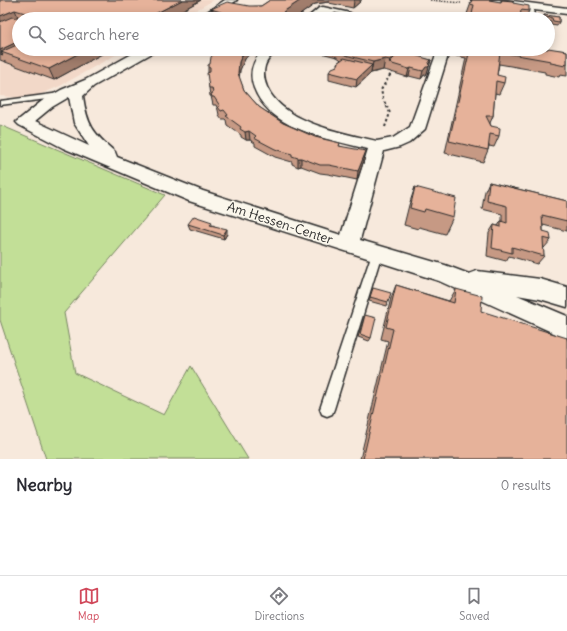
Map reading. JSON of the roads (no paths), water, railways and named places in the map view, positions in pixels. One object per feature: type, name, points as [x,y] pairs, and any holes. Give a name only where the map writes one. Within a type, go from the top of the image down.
[{"type":"main road","points":[[477,0],[567,11]]},
{"type":"main road","points":[[545,0],[567,7]]},
{"type":"street","points":[[214,12],[232,1]]},
{"type":"street","points":[[320,12],[323,10],[332,12]]},
{"type":"street","name":"Am Hessen-Center","points":[[138,56],[71,94],[51,112],[24,122],[69,144],[196,196],[348,245],[445,274],[567,328]]},
{"type":"street","points":[[265,56],[261,60],[256,76],[259,90],[265,99],[275,109],[310,128],[334,136],[377,146],[397,144],[409,137],[417,129],[442,56]]},
{"type":"street","name":"Am Hessen-Center","points":[[71,94],[82,127],[94,142],[118,164]]},
{"type":"street","points":[[348,245],[377,146]]},
{"type":"street","name":"Am Hessen-Center","points":[[445,274],[565,294]]},
{"type":"lane","points":[[530,6],[530,12]]},
{"type":"lane","points":[[0,103],[71,94]]},
{"type":"lane","points":[[327,409],[378,254]]}]
